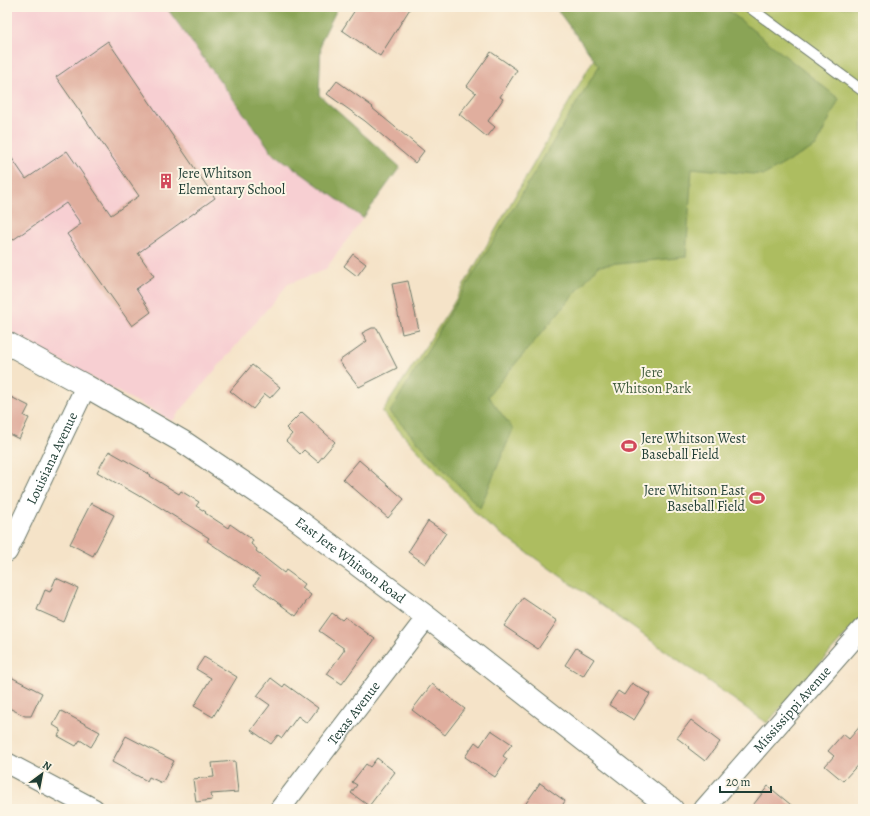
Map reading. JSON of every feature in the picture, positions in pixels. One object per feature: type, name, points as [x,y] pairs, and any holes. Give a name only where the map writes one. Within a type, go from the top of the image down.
[{"type":"street","name":"East Jere Whitson Road","points":[[7,343],[86,386],[185,443],[291,515],[427,617],[672,809]]},
{"type":"street","name":"Louisiana Avenue","points":[[7,552],[86,386]]},
{"type":"street","name":"Texas Avenue","points":[[280,809],[427,617]]},
{"type":"street","name":"Mississippi Avenue","points":[[704,809],[863,628]]},
{"type":"street","points":[[7,763],[94,809]]},
{"type":"lane","points":[[749,7],[863,91]]},
{"type":"shaded area","points":[[7,7],[166,7],[272,152],[363,218],[325,270],[288,284],[172,421],[7,330]]},
{"type":"green space","points":[[166,7],[338,7],[321,41],[319,95],[400,167],[363,218],[272,152]]},
{"type":"green space","points":[[555,7],[724,7],[839,99],[816,146],[764,175],[692,168],[686,257],[598,266],[488,396],[513,429],[480,508],[390,412],[599,66]]},
{"type":"green space","name":"Jere Whitson Park","points":[[567,7],[863,7],[863,615],[767,723],[483,521],[382,412],[449,311],[607,36]]},
{"type":"building","points":[[357,7],[411,7],[380,56],[342,30]]},
{"type":"building","name":"Jere Whitson Elementary School","points":[[108,41],[215,198],[138,253],[154,276],[136,289],[151,312],[132,326],[67,234],[81,224],[66,203],[7,244],[7,151],[26,179],[67,151],[111,215],[139,196],[56,77]]},
{"type":"building","points":[[491,52],[517,70],[500,97],[503,99],[488,121],[495,127],[487,137],[459,114],[476,93],[467,86]]},
{"type":"building","points":[[337,81],[373,107],[372,108],[424,151],[415,163],[365,121],[327,94]]},
{"type":"building","points":[[353,254],[366,264],[357,276],[344,266]]},
{"type":"building","points":[[408,281],[419,330],[402,334],[392,284]]},
{"type":"building","points":[[372,328],[377,328],[397,368],[359,387],[339,361],[367,341],[362,333]]},
{"type":"building","points":[[252,365],[280,387],[270,398],[265,394],[253,409],[230,391]]},
{"type":"building","points":[[7,395],[29,406],[24,416],[29,418],[19,439],[7,433]]},
{"type":"building","points":[[302,412],[335,442],[318,462],[304,450],[300,454],[286,441],[292,434],[286,428]]},
{"type":"building","points":[[109,451],[151,475],[150,476],[179,494],[181,491],[199,502],[196,506],[206,512],[205,513],[228,528],[230,524],[253,540],[251,544],[257,549],[256,551],[284,573],[286,570],[305,584],[302,588],[311,595],[296,616],[254,585],[260,577],[207,541],[209,538],[140,495],[139,496],[97,472]]},
{"type":"building","points":[[359,460],[404,499],[388,518],[343,479]]},
{"type":"building","points":[[91,503],[114,515],[93,556],[70,544]]},
{"type":"building","points":[[428,521],[446,533],[425,564],[408,552]]},
{"type":"building","points":[[56,578],[78,588],[64,622],[37,610],[45,590],[50,592]]},
{"type":"building","points":[[523,598],[557,621],[538,649],[504,626]]},
{"type":"building","points":[[332,613],[342,620],[345,617],[375,639],[342,684],[327,674],[345,649],[319,631]]},
{"type":"building","points":[[576,648],[594,659],[583,676],[565,665]]},
{"type":"building","points":[[204,657],[237,677],[213,717],[194,706],[211,678],[196,669]]},
{"type":"building","points":[[7,675],[42,693],[31,716],[25,716],[7,707]]},
{"type":"building","points":[[271,678],[283,687],[285,684],[318,708],[307,723],[298,716],[282,738],[278,735],[271,744],[251,730],[270,705],[257,696]]},
{"type":"building","points":[[632,683],[650,694],[634,720],[609,705],[618,691],[624,695]]},
{"type":"building","points":[[432,684],[465,709],[445,735],[412,710]]},
{"type":"building","points":[[61,711],[100,732],[91,747],[80,740],[76,746],[58,736],[61,730],[53,725]]},
{"type":"building","points":[[691,720],[720,742],[705,761],[677,738]]},
{"type":"building","points":[[863,723],[863,759],[843,781],[825,766],[834,756],[828,751],[843,734],[849,739]]},
{"type":"building","points":[[491,730],[512,744],[503,756],[507,759],[495,777],[465,757],[475,742],[480,746]]},
{"type":"building","points":[[126,736],[174,761],[162,783],[149,777],[147,781],[112,762]]},
{"type":"building","points":[[377,758],[395,772],[369,806],[351,793],[357,785],[352,782],[366,764],[370,767]]},
{"type":"building","points":[[235,761],[238,792],[211,794],[212,800],[196,802],[193,779],[214,777],[212,763]]},
{"type":"building","points":[[540,783],[565,801],[560,809],[522,809]]},
{"type":"building","points":[[768,786],[796,809],[750,809]]},
{"type":"place","name":"Jere Whitson Elementary School","points":[[166,181]]},
{"type":"place","name":"Jere Whitson West Baseball Field","points":[[629,446]]},
{"type":"place","name":"Jere Whitson East Baseball Field","points":[[757,498]]}]
